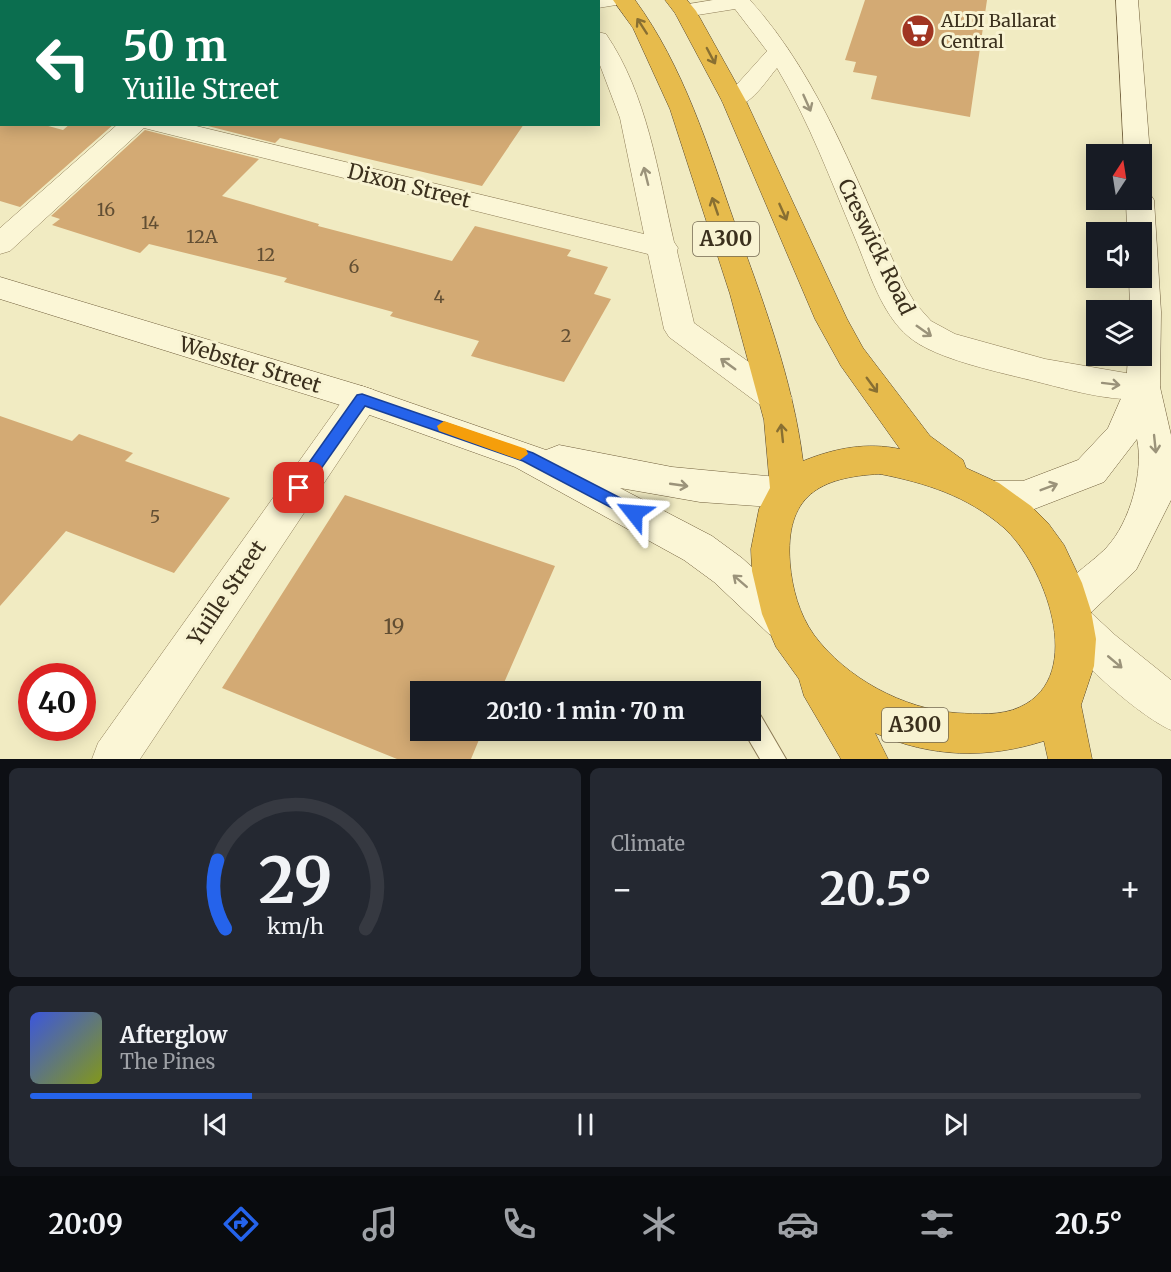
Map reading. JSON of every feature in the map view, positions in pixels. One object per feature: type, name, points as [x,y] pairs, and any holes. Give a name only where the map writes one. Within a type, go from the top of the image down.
[{"type":"highway","name":"A300","points":[[624,0],[644,28],[660,58],[682,109],[738,272],[776,398],[781,420],[788,492]]},
{"type":"highway","name":"A300","points":[[681,5],[734,101],[831,319],[852,357],[918,446],[1020,519],[1043,545],[1060,575],[1072,614],[1074,653],[1070,676],[1059,702],[1049,714],[1024,728],[997,735],[969,736],[895,720],[858,702],[826,678],[792,635]]},
{"type":"highway","points":[[660,58],[681,5]]},
{"type":"highway","name":"A300","points":[[866,759],[792,635],[770,572],[771,539],[775,514],[788,492],[800,481],[836,463],[859,460],[880,459],[933,469],[977,488]]},
{"type":"highway","points":[[1059,702],[1070,759]]},
{"type":"street","points":[[1127,0],[1136,144]]},
{"type":"street","name":"Creswick Road","points":[[681,5],[739,1],[760,22],[780,51],[802,91],[880,263],[904,310],[920,328],[956,346],[1056,376],[1143,387]]},
{"type":"street","points":[[600,42],[610,60],[632,118],[664,248],[680,329],[776,398]]},
{"type":"street","points":[[734,101],[780,51]]},
{"type":"street","points":[[0,244],[133,126]]},
{"type":"street","name":"Dixon Street","points":[[162,126],[664,248]]},
{"type":"street","name":"Webster Street","points":[[0,288],[362,399],[528,457],[698,548],[728,570],[792,635]]},
{"type":"street","points":[[1144,288],[1146,312],[1143,387],[1156,446],[1153,499],[1122,558],[1072,614],[1100,649],[1171,708]]},
{"type":"street","points":[[977,488],[1024,497],[1091,471],[1121,437],[1143,387]]},
{"type":"street","name":"Yuille Street","points":[[114,759],[362,399]]},
{"type":"street","name":"Webster Street","points":[[499,445],[673,484],[727,491],[788,492]]},
{"type":"lane","points":[[761,737],[774,759]]},
{"type":"building","name":"ALDI Ballarat Central","points":[[865,0],[987,0],[970,117],[871,99],[877,76],[853,72],[856,62],[845,60]]},
{"type":"building","points":[[0,126],[48,126],[63,130],[68,126],[112,126],[20,207],[0,201]]},
{"type":"building","points":[[208,126],[523,126],[482,186],[280,138],[275,143]]},
{"type":"building","points":[[145,130],[259,159],[222,196],[319,224],[318,226],[452,261],[475,226],[571,250],[567,256],[608,267],[594,294],[611,299],[564,382],[471,356],[479,341],[390,316],[393,312],[284,282],[287,278],[149,244],[140,253],[52,225],[60,219],[51,216]]},
{"type":"building","points":[[0,416],[72,441],[79,434],[133,453],[125,461],[230,498],[174,573],[66,531],[0,606]]},
{"type":"building","points":[[345,495],[555,566],[505,681],[410,681],[410,741],[478,741],[471,759],[397,759],[222,688]]},
{"type":"slow traffic","points":[[444,426],[520,454]]},
{"type":"place","name":"ALDI Ballarat Central","points":[[918,31]]},
{"type":"route","points":[[299,488],[362,399],[528,457],[634,513]]}]
